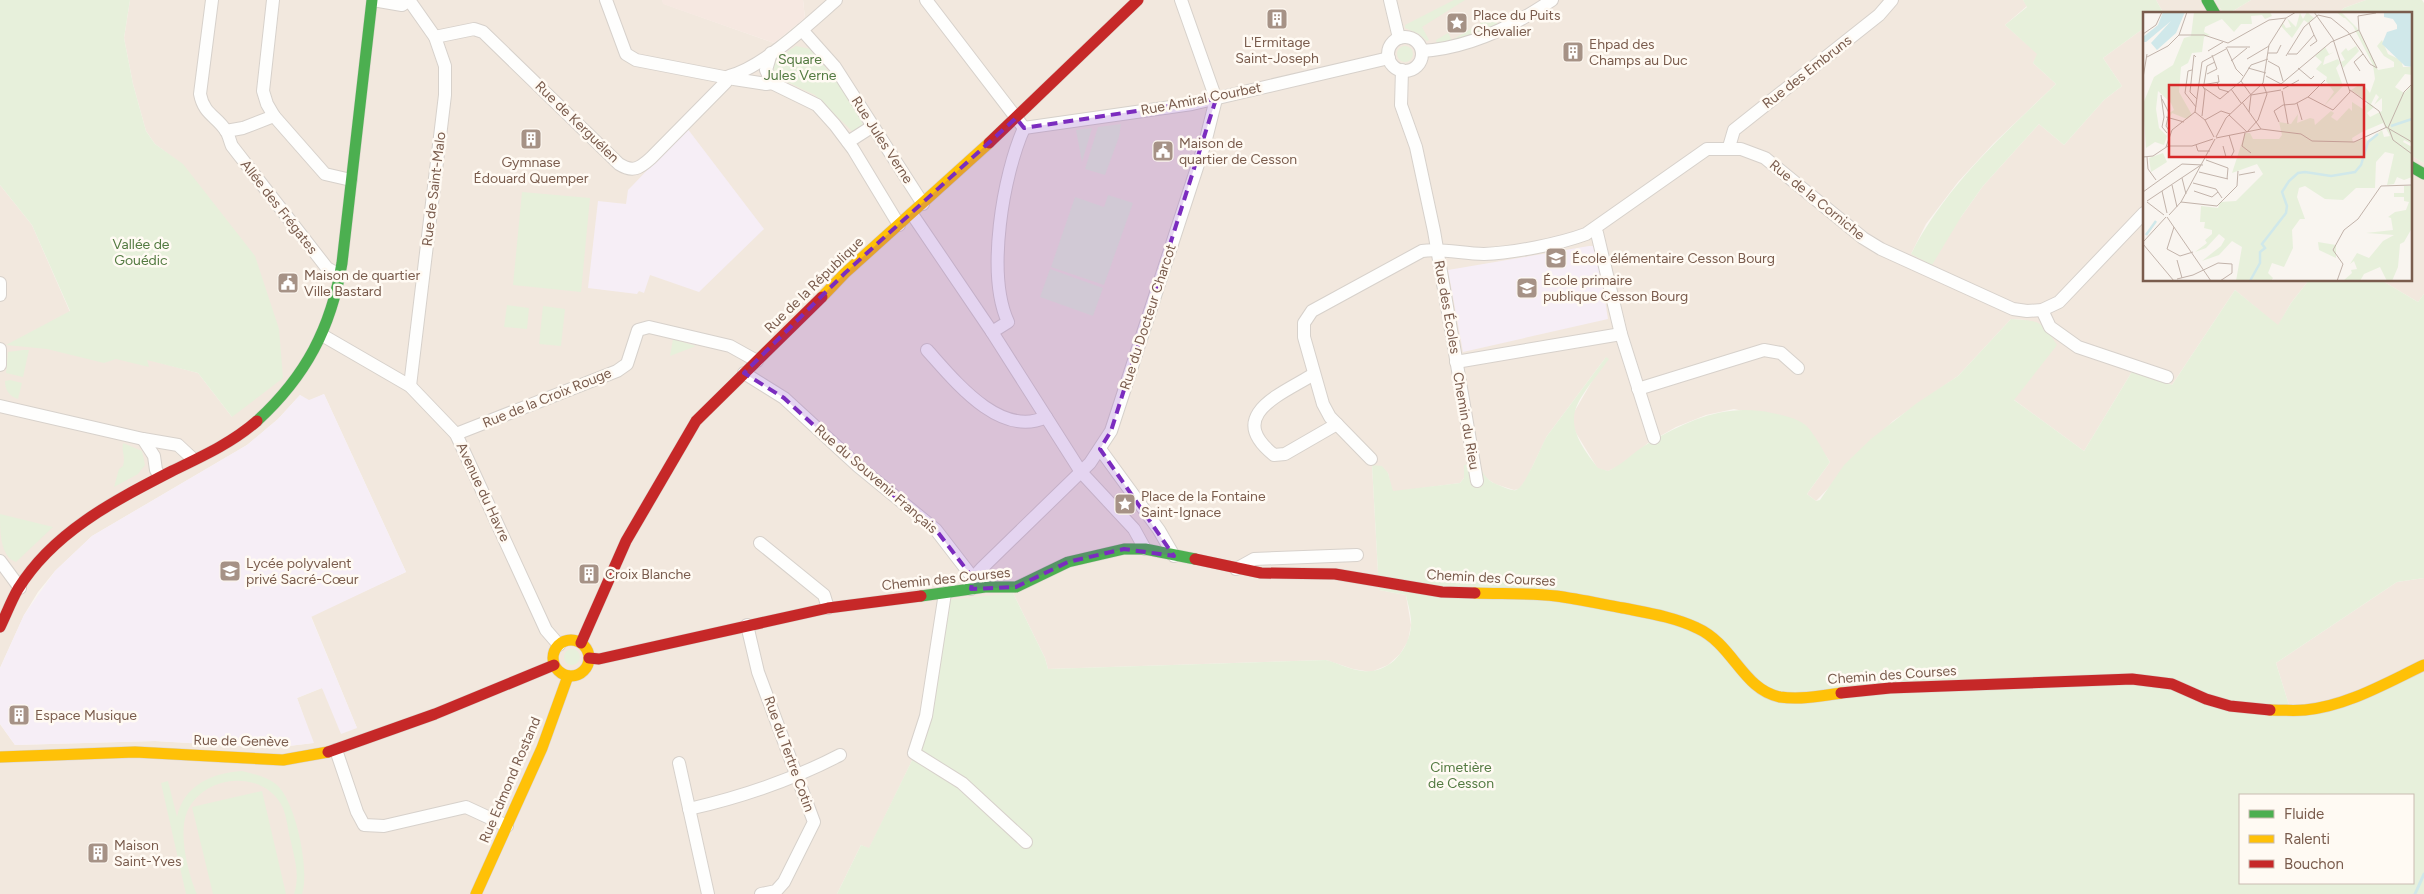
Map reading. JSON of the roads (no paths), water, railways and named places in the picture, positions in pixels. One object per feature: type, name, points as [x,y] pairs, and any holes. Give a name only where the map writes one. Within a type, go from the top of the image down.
[{"type":"street","name":"Allée des Frégates","points":[[212,0],[200,94],[208,114],[226,131],[232,146],[327,268],[341,276]]},
{"type":"street","points":[[273,0],[264,91],[267,104],[274,116],[325,174],[351,180]]},
{"type":"street","points":[[0,627],[20,588],[38,562],[75,526],[99,509],[227,442],[253,424],[275,403],[302,370],[322,335],[339,288],[372,0],[402,5],[409,0]]},
{"type":"street","name":"Rue de Saint-Malo","points":[[409,0],[435,37],[445,66],[445,95],[410,386]]},
{"type":"street","name":"Rue Jules Verne","points":[[606,0],[626,54],[636,60],[766,84],[772,83],[817,105],[848,142],[899,225]]},
{"type":"street","points":[[728,76],[744,73],[802,30],[836,0]]},
{"type":"street","points":[[926,0],[1020,123],[997,256],[998,294],[1008,322],[992,332]]},
{"type":"street","name":"Rue de la République","points":[[581,643],[626,541],[696,421],[713,402],[800,321],[845,273],[923,204],[1020,123],[1138,0]]},
{"type":"street","points":[[1181,0],[1216,99]]},
{"type":"street","points":[[1390,0],[1399,38]]},
{"type":"street","points":[[1422,51],[1466,43],[1507,27],[1552,0]]},
{"type":"street","name":"Rue des Embruns","points":[[1729,147],[1734,130],[1879,15],[1892,0]]},
{"type":"street","points":[[2207,0],[2214,12]]},
{"type":"street","name":"Rue de Kerguélen","points":[[435,37],[474,29],[483,32],[619,164],[633,169],[640,168],[651,158],[726,82],[728,76]]},
{"type":"street","name":"Rue Jules Verne","points":[[802,30],[835,67],[923,204]]},
{"type":"street","points":[[1399,38],[1414,39],[1422,51],[1422,57],[1417,66],[1402,70],[1394,66],[1389,58],[1390,48],[1399,38]]},
{"type":"street","points":[[771,53],[766,70],[772,83]]},
{"type":"street","name":"Rue Amiral Courbet","points":[[1020,123],[1216,99],[1389,58]]},
{"type":"street","name":"Rue des Écoles","points":[[1402,70],[1401,105],[1416,147],[1437,248],[1456,362],[1621,334]]},
{"type":"street","name":"Rue du Docteur Charcot","points":[[972,584],[1007,541],[1081,472],[1100,449],[1111,431],[1205,143],[1216,99]]},
{"type":"street","points":[[226,131],[243,128],[274,116]]},
{"type":"street","points":[[848,142],[873,126]]},
{"type":"street","name":"Rue de la Corniche","points":[[1437,248],[1453,252],[1485,254],[1568,241],[1594,229],[1707,149],[1729,147],[1754,153],[1764,158],[1863,238],[1880,249],[1999,304],[2027,312],[2042,310]]},
{"type":"street","points":[[2412,167],[2424,174]]},
{"type":"street","points":[[912,214],[992,332],[1081,472],[1134,529],[1145,549]]},
{"type":"street","points":[[2143,214],[2071,292],[2059,302],[2042,310],[2050,327],[2078,347],[2167,377]]},
{"type":"street","points":[[1594,229],[1597,233],[1621,334],[1654,438]]},
{"type":"street","points":[[1371,459],[1330,416],[1323,404],[1304,337],[1304,323],[1312,311],[1422,251],[1437,248]]},
{"type":"street","points":[[0,283],[0,294]]},
{"type":"street","name":"Rue de la Croix Rouge","points":[[456,434],[617,370],[627,364],[638,330],[649,327],[730,346],[757,361]]},
{"type":"street","name":"Avenue du Havre","points":[[322,335],[410,386],[456,434],[546,630],[559,645]]},
{"type":"street","points":[[0,349],[0,365]]},
{"type":"street","points":[[927,350],[967,394],[986,409],[1024,422],[1036,422],[1046,418]]},
{"type":"street","points":[[1638,389],[1764,350],[1781,353],[1798,368]]},
{"type":"street","name":"Chemin du Rieu","points":[[1456,362],[1477,481]]},
{"type":"street","name":"Rue du Souvenir Français","points":[[744,373],[784,398],[858,466],[936,530],[972,584]]},
{"type":"street","points":[[1314,374],[1261,406],[1254,418],[1255,430],[1265,448],[1274,455],[1285,454],[1337,424]]},
{"type":"street","points":[[0,406],[143,439],[178,444],[193,459]]},
{"type":"street","points":[[143,439],[154,456],[156,470],[160,476]]},
{"type":"street","points":[[1100,449],[1159,530],[1174,556]]},
{"type":"street","points":[[760,544],[824,595],[828,608]]},
{"type":"street","name":"Chemin des Courses","points":[[589,658],[599,659],[828,608],[945,593],[972,584],[1016,587],[1068,562],[1105,552],[1145,549],[1261,573],[1336,574],[1442,592],[1555,596],[1644,612],[1698,628],[1714,638],[1728,651],[1752,682],[1766,694],[1781,697],[1800,698],[1890,688],[2132,679],[2172,684],[2206,699],[2230,706],[2256,710],[2305,710],[2334,704],[2362,694],[2424,665]]},
{"type":"street","points":[[1236,569],[1254,560],[1356,555]]},
{"type":"street","points":[[0,561],[20,588]]},
{"type":"street","points":[[945,593],[926,716],[914,753],[962,783],[1026,842]]},
{"type":"street","name":"Rue du Tertre Cotin","points":[[747,625],[758,672],[814,822],[784,882],[776,891],[762,894]]},
{"type":"street","points":[[567,640],[581,643],[587,650],[589,658],[583,672],[568,676],[558,671],[554,665],[553,656],[559,645],[567,640]]},
{"type":"street","name":"Rue de Genève","points":[[3,754],[136,752],[283,760],[336,750],[435,714],[554,665]]},
{"type":"street","name":"Rue Edmond Rostand","points":[[476,894],[542,748],[568,676]]},
{"type":"street","points":[[336,750],[357,812],[364,825],[384,826],[466,807],[507,826]]},
{"type":"street","points":[[689,809],[734,799],[798,776],[840,756]]},
{"type":"street","points":[[679,763],[708,894]]},
{"type":"waterway","points":[[2415,894],[2424,874]]},
{"type":"place","name":"L'Ermitage Saint-Joseph","points":[[1277,19]]},
{"type":"place","name":"Place du Puits Chevalier","points":[[1457,23]]},
{"type":"place","name":"Ehpad des Champs au Duc","points":[[1573,52]]},
{"type":"place","name":"Gymnase Édouard Quemper","points":[[531,139]]},
{"type":"place","name":"Maison de quartier de Cesson","points":[[1163,151]]},
{"type":"place","name":"École élémentaire Cesson Bourg","points":[[1556,258]]},
{"type":"place","name":"Maison de quartier Ville Bastard","points":[[288,283]]},
{"type":"place","name":"École primaire publique Cesson Bourg","points":[[1527,288]]},
{"type":"place","name":"Place de la Fontaine Saint-Ignace","points":[[1125,504]]},
{"type":"place","name":"Lycée polyvalent privé Sacré-Cœur","points":[[230,571]]},
{"type":"place","name":"Croix Blanche","points":[[589,574]]},
{"type":"place","name":"Espace Musique","points":[[19,715]]},
{"type":"place","name":"Maison Saint-Yves","points":[[98,853]]},
{"type":"park label","name":"Square Jules Verne","points":[[800,68]]},
{"type":"park label","name":"Vallée de Gouédic","points":[[141,252]]},
{"type":"park label","name":"Cimetière de Cesson","points":[[1461,776]]}]
